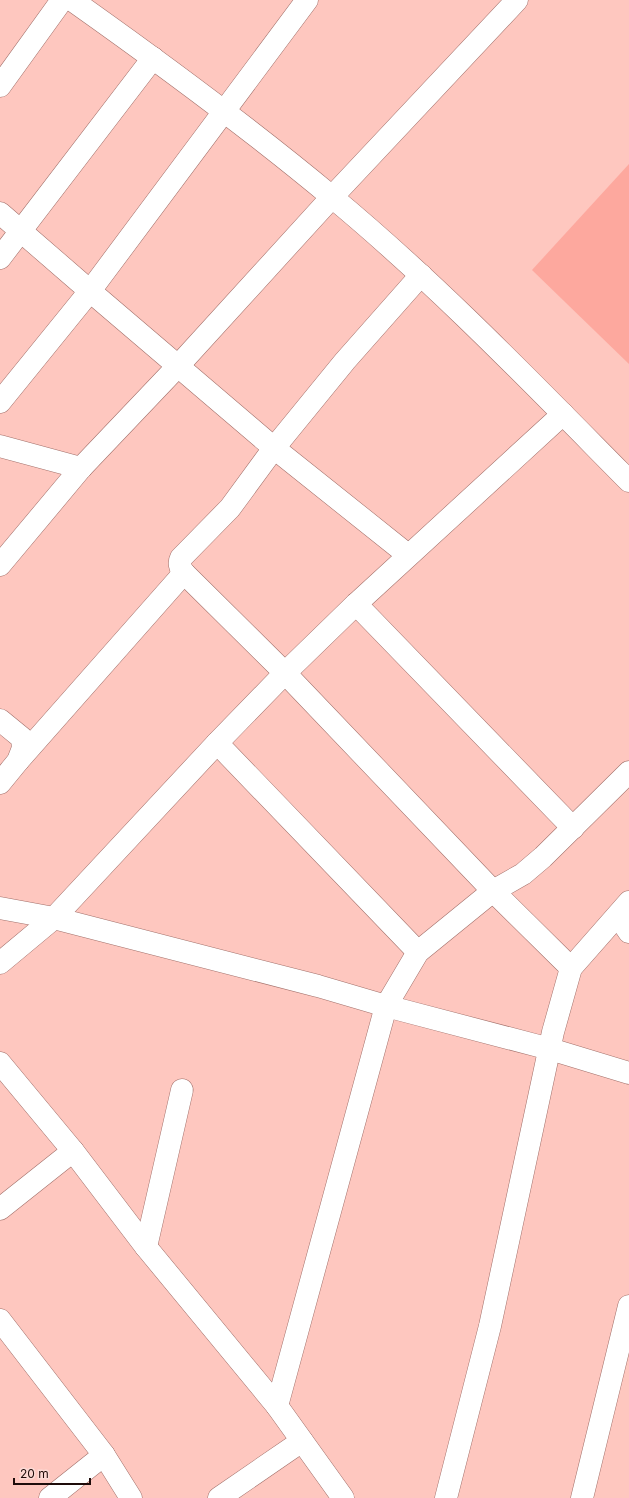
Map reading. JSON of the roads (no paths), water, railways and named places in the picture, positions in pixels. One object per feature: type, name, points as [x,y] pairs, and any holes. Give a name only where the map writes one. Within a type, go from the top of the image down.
[{"type":"street","points":[[0,86],[62,0]]},
{"type":"street","points":[[72,0],[224,110],[332,197],[421,275],[629,481]]},
{"type":"street","points":[[0,402],[90,292],[307,0]]},
{"type":"street","points":[[0,565],[81,468],[178,366],[332,197],[517,0]]},
{"type":"street","points":[[0,258],[154,58]]},
{"type":"street","points":[[0,213],[90,292],[274,448],[408,556]]},
{"type":"street","points":[[421,275],[345,361],[274,448],[230,508],[181,558],[179,566],[184,573],[285,673],[493,892],[571,968]]},
{"type":"street","points":[[0,963],[54,918],[285,673],[356,604],[563,414]]},
{"type":"street","points":[[0,446],[81,468]]},
{"type":"street","points":[[0,783],[184,573]]},
{"type":"street","points":[[356,604],[573,828]]},
{"type":"street","points":[[0,720],[22,738],[23,748],[18,761]]},
{"type":"street","points":[[217,744],[418,952]]},
{"type":"street","points":[[277,1406],[386,1006],[418,952],[493,892],[523,874],[543,857],[629,772]]},
{"type":"street","points":[[0,908],[54,918],[310,984],[386,1006],[550,1049],[629,1073]]},
{"type":"street","points":[[446,1498],[490,1326],[553,1032],[571,968],[625,917]]},
{"type":"street","points":[[0,1063],[73,1151],[146,1247],[277,1406],[343,1498]]},
{"type":"street","points":[[146,1247],[182,1090]]},
{"type":"street","points":[[0,1210],[73,1151]]},
{"type":"street","points":[[582,1498],[629,1306]]},
{"type":"street","points":[[0,1320],[104,1455],[131,1498]]},
{"type":"street","points":[[219,1498],[302,1441]]},
{"type":"street","points":[[50,1498],[104,1455]]}]
